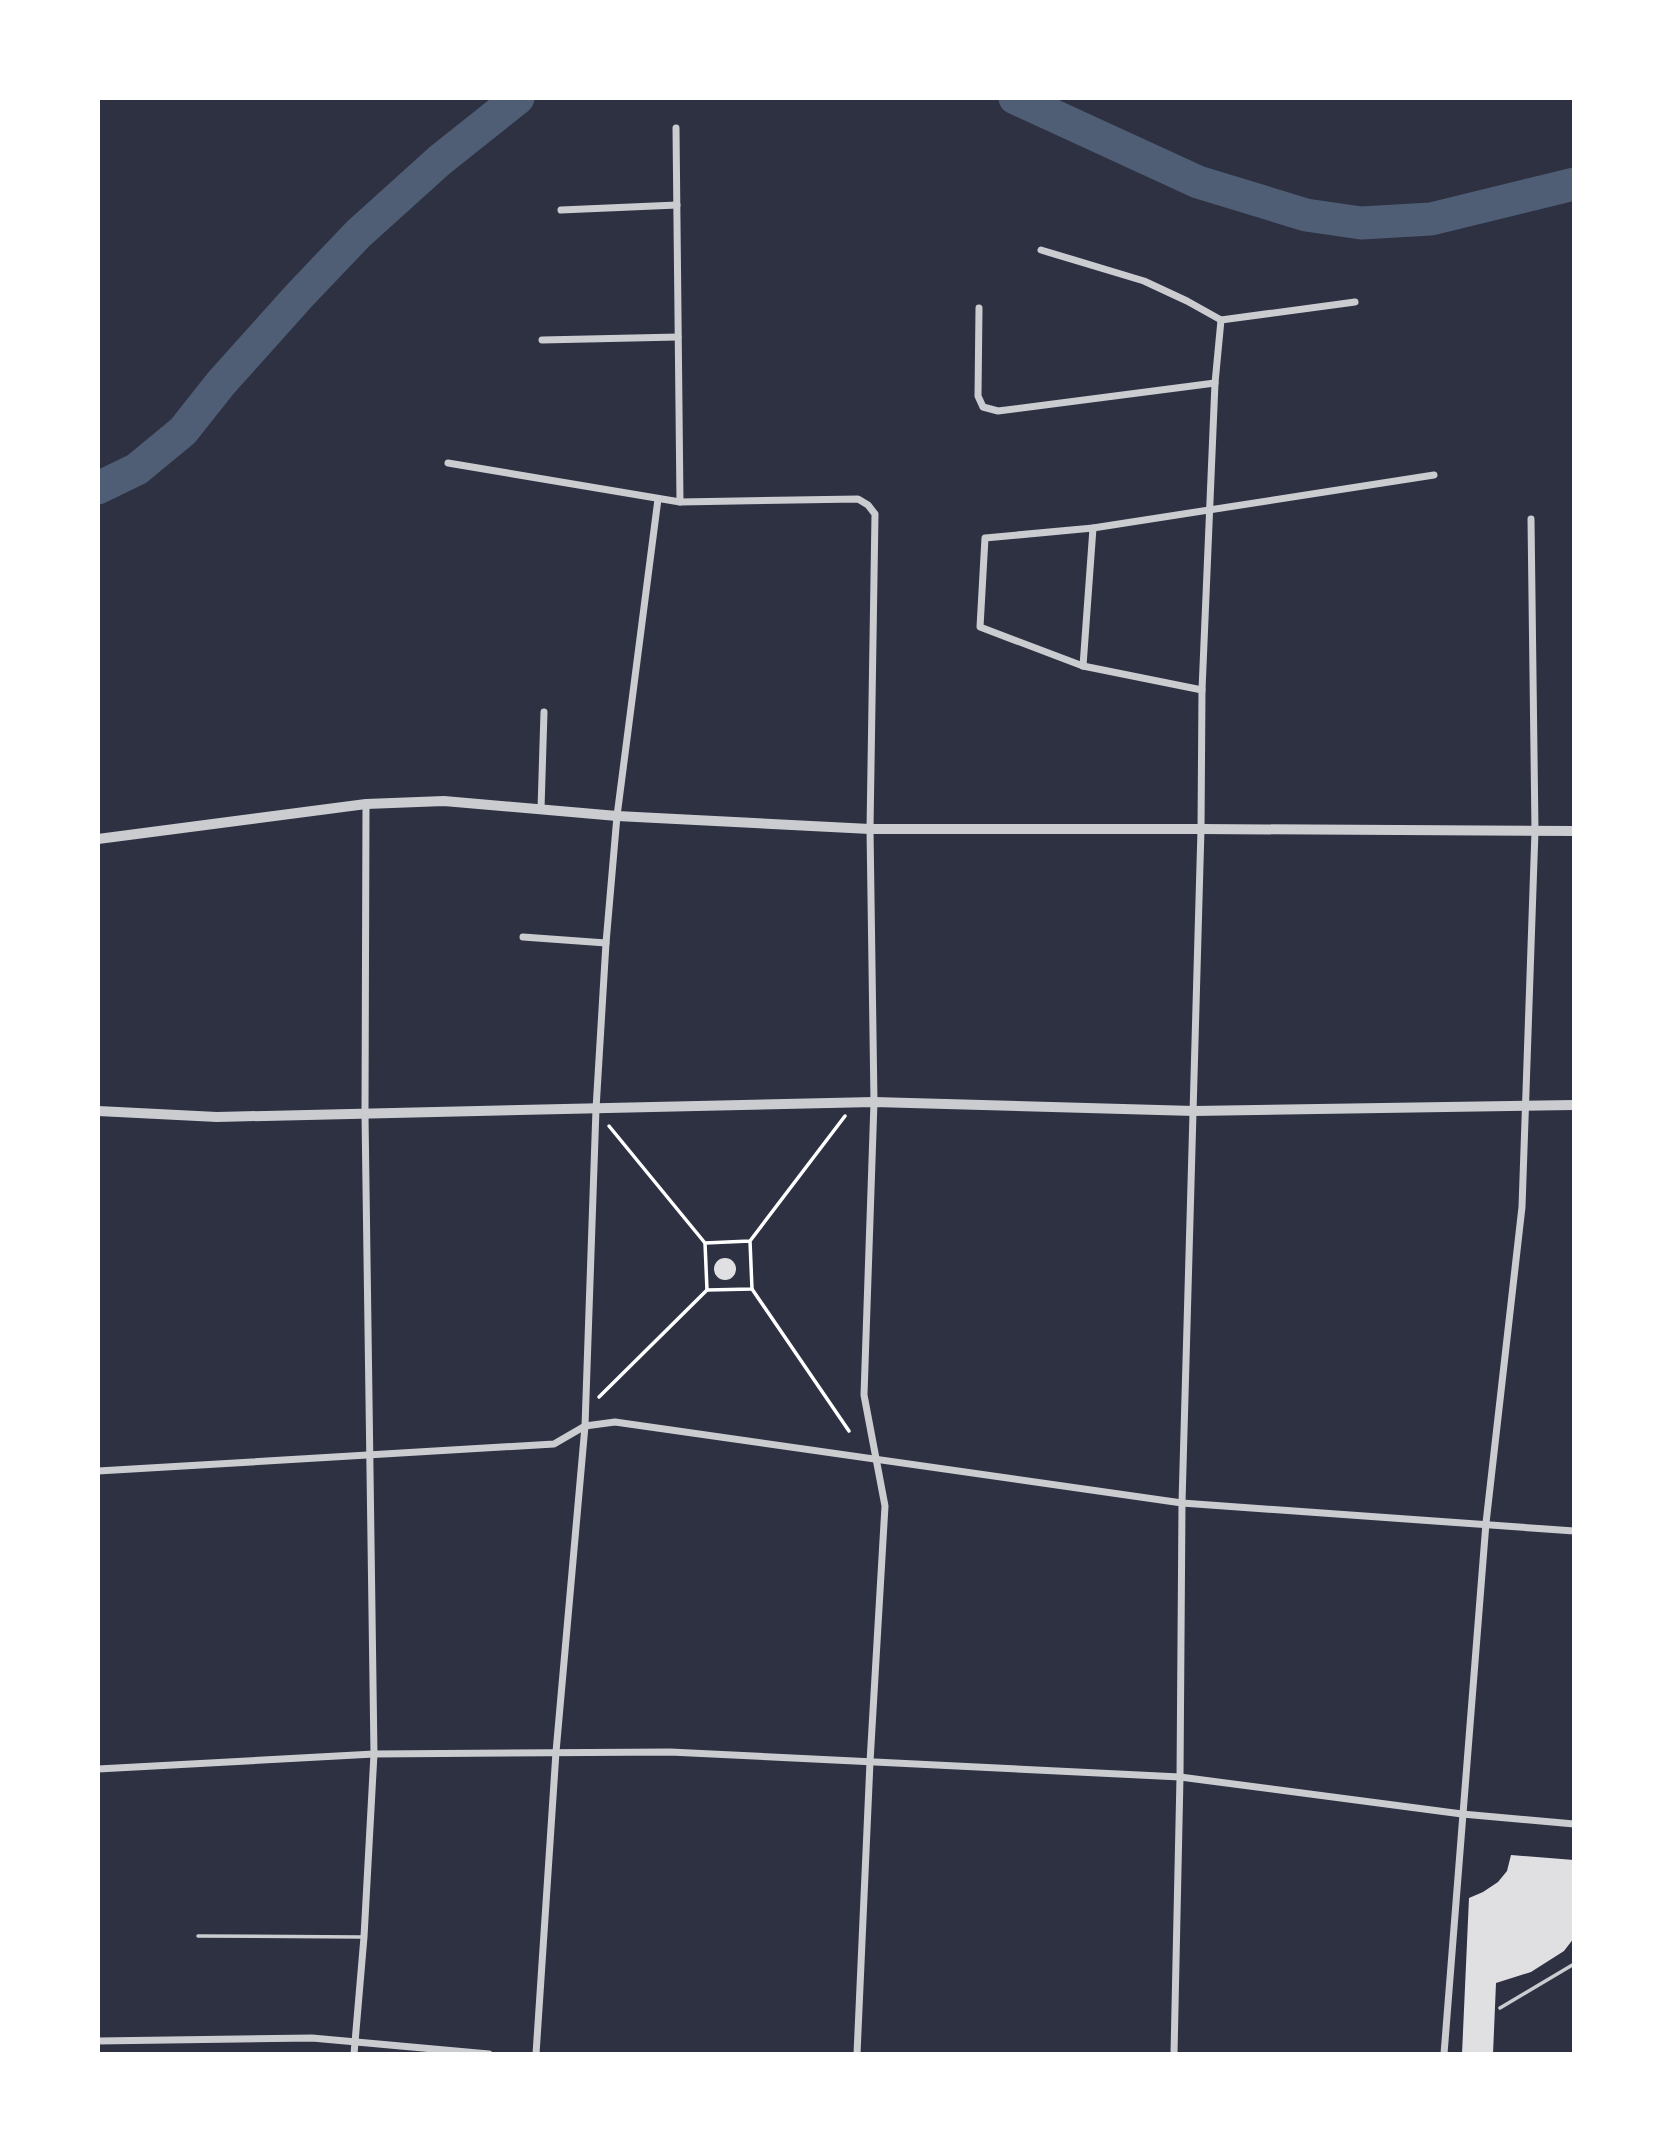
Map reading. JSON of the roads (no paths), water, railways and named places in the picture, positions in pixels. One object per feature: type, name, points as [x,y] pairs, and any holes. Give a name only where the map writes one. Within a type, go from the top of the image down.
[{"type":"street","points":[[676,128],[680,502]]},
{"type":"street","points":[[561,211],[677,205]]},
{"type":"street","points":[[1041,250],[1144,282],[1221,320],[1356,302]]},
{"type":"street","points":[[979,308],[978,396],[983,407],[998,411],[1215,383]]},
{"type":"street","points":[[1174,2054],[1182,1503],[1201,828],[1202,690],[1215,383],[1221,320]]},
{"type":"street","points":[[541,340],[678,337]]},
{"type":"street","points":[[448,463],[680,502],[858,499],[868,505],[875,514],[870,830],[874,1102],[864,1395],[885,1506],[870,1762],[858,2054]]},
{"type":"street","points":[[1202,690],[1083,666],[980,627],[985,538],[1093,528],[1434,475]]},
{"type":"street","points":[[536,2054],[556,1752],[585,1426],[596,1109],[606,943],[617,817],[658,499]]},
{"type":"street","points":[[1444,2054],[1486,1523],[1522,1207],[1535,831],[1531,519]]},
{"type":"street","points":[[1083,666],[1093,528]]},
{"type":"street","points":[[541,809],[544,712]]},
{"type":"street","points":[[98,839],[366,804],[444,801],[617,817],[870,830],[1201,828],[1574,831]]},
{"type":"street","points":[[354,2054],[364,1937],[374,1754],[365,1115],[366,804]]},
{"type":"street","points":[[523,937],[606,943]]},
{"type":"street","points":[[98,1111],[217,1117],[874,1102],[1194,1111],[1574,1105]]},
{"type":"street","points":[[98,1471],[554,1444],[585,1426],[615,1422],[1182,1503],[1574,1531]]},
{"type":"street","points":[[98,1769],[374,1754],[670,1752],[1180,1777],[1462,1814],[1574,1824]]},
{"type":"street","points":[[98,2041],[312,2038],[489,2054]]},
{"type":"lane","points":[[198,1936],[364,1937]]},
{"type":"lane","points":[[1500,2008],[1574,1964]]},
{"type":"waterway","points":[[98,488],[137,469],[183,431],[221,383],[358,234],[440,160],[518,98]]},
{"type":"waterway","points":[[1015,98],[1198,182],[1306,215],[1361,223],[1431,219],[1574,184]]}]
